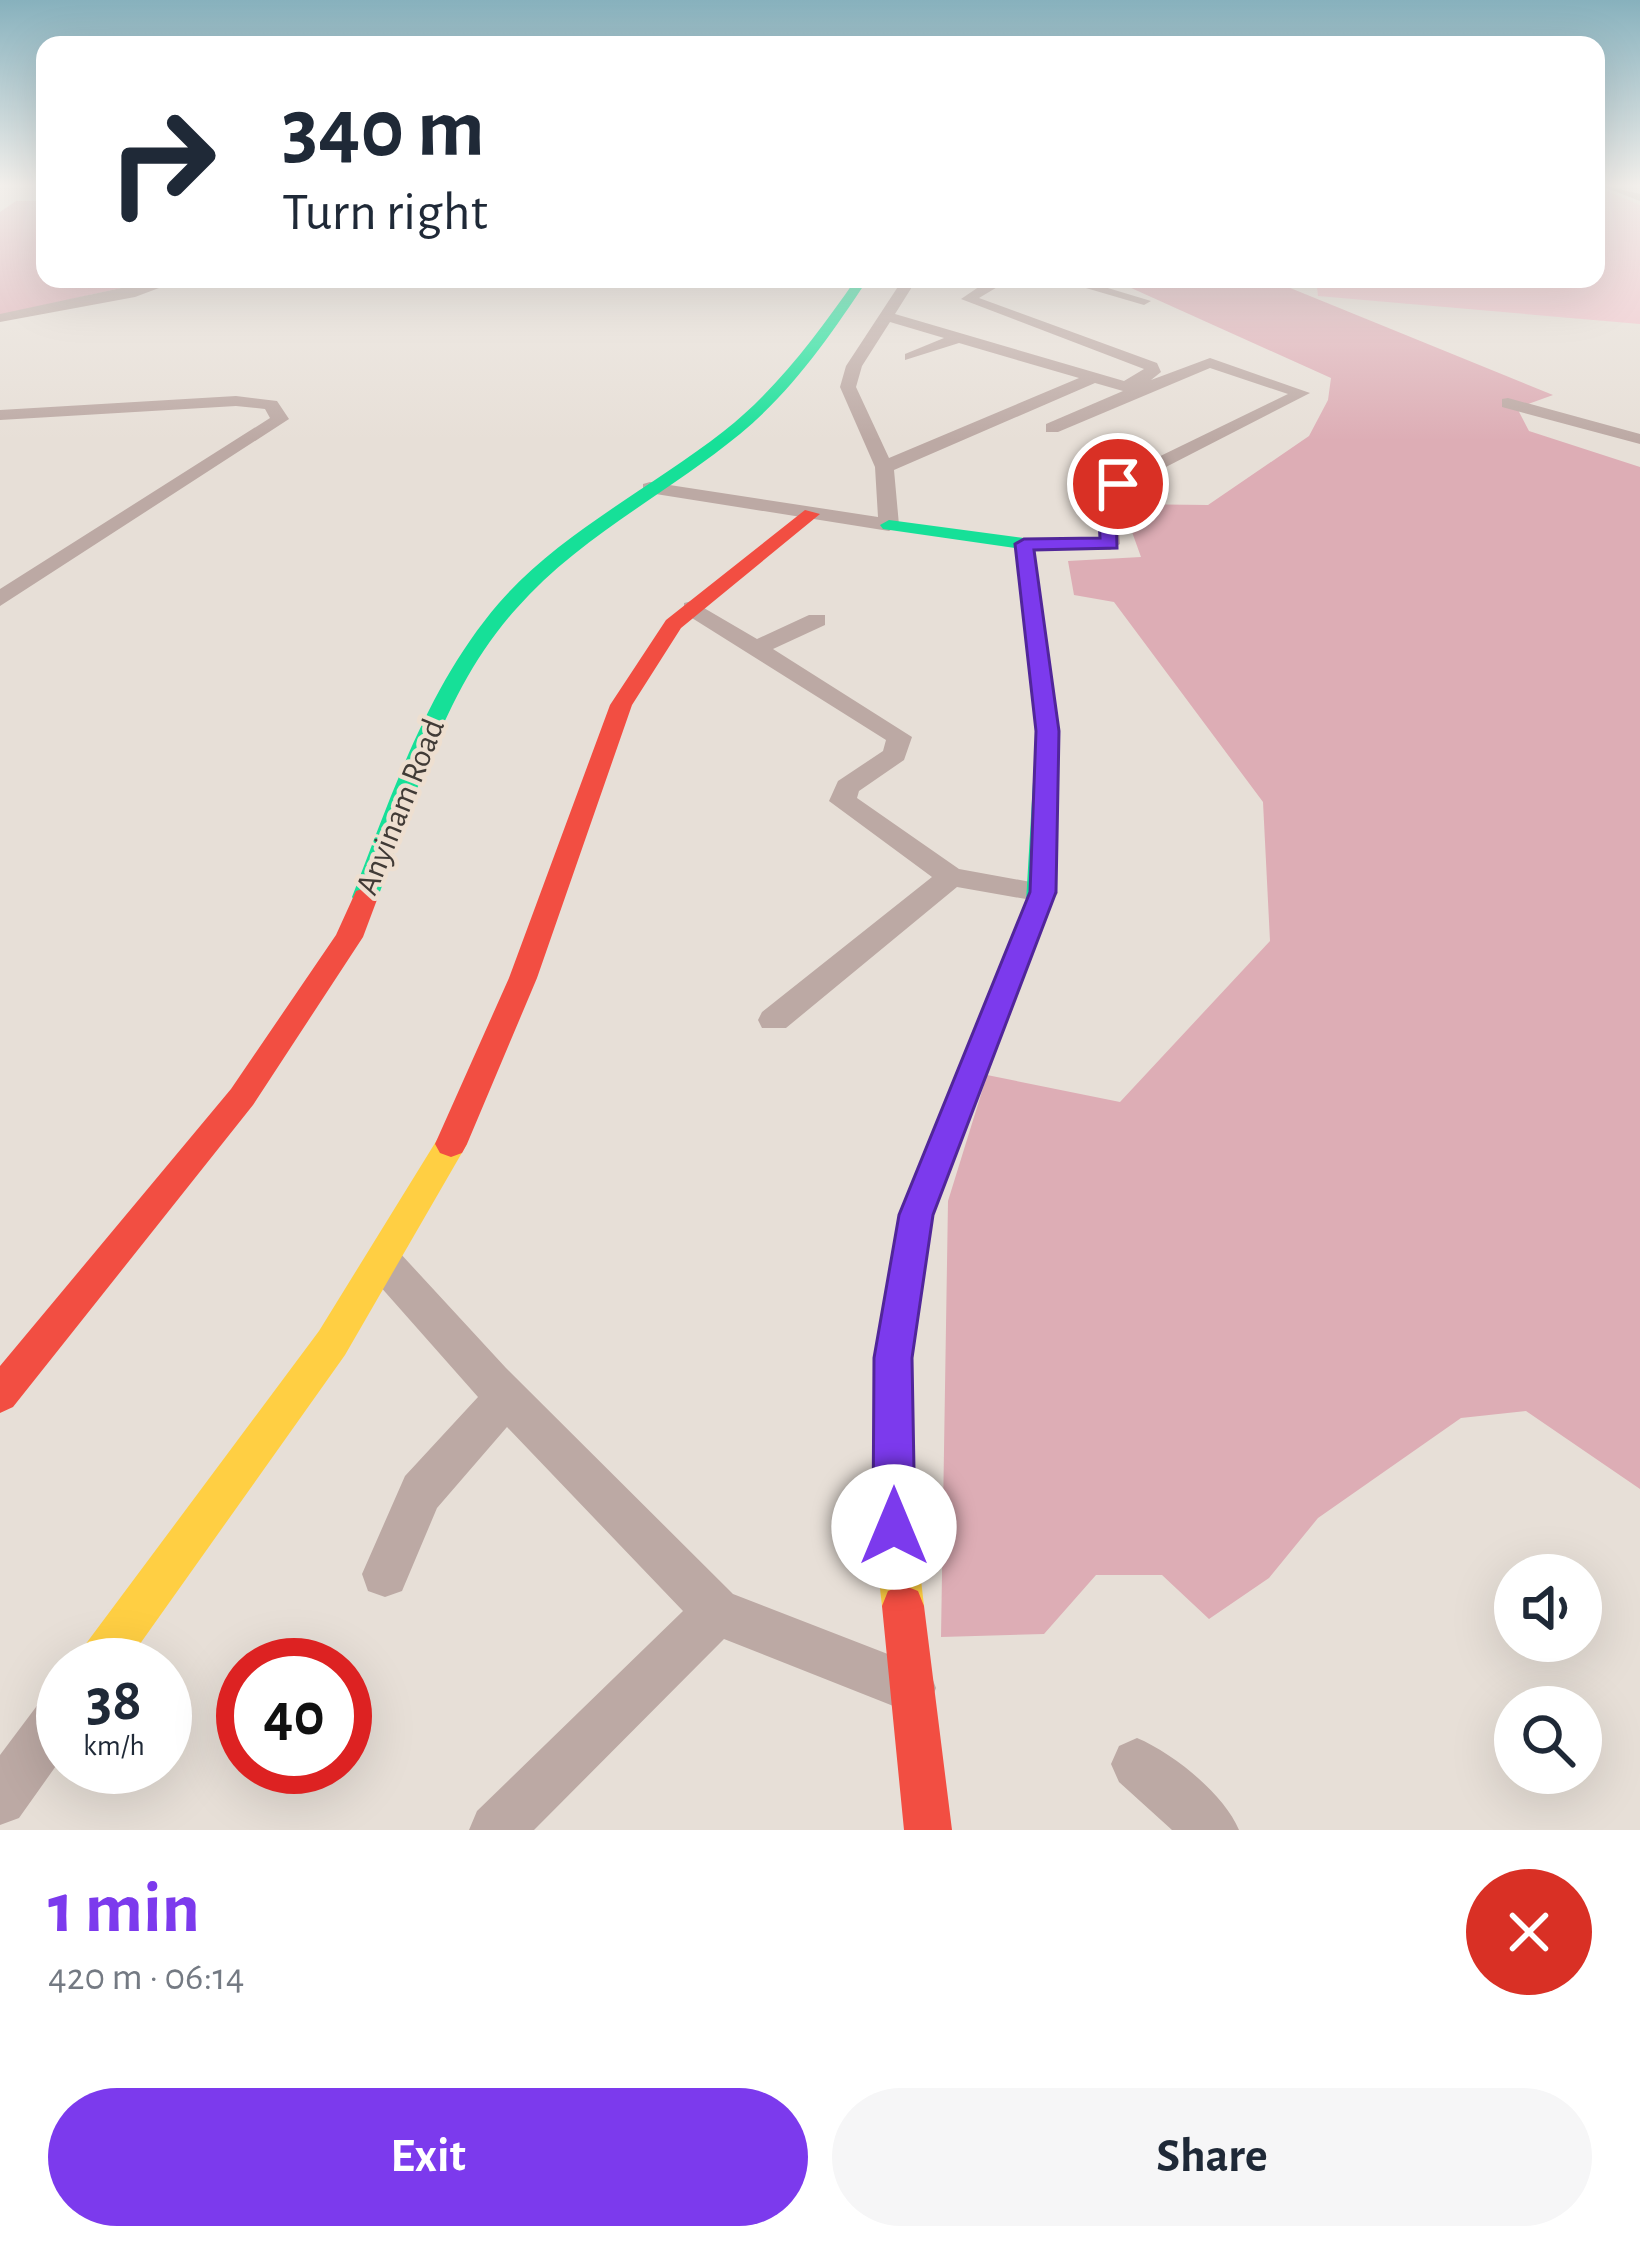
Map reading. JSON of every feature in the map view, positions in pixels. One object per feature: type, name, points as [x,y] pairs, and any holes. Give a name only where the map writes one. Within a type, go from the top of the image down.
[{"type":"street","points":[[0,318],[150,288]]},
{"type":"street","name":"Anyinam Road","points":[[0,1395],[242,1097],[349,937],[456,672],[510,603],[650,488],[760,409],[803,362],[856,288]]},
{"type":"street","points":[[889,524],[884,467],[848,387],[854,366],[905,288]]},
{"type":"street","points":[[985,288],[968,298],[1151,366],[1153,372],[1132,388]]},
{"type":"street","points":[[1096,288],[1144,301]]},
{"type":"street","points":[[888,317],[1132,388]]},
{"type":"street","points":[[910,357],[960,337]]},
{"type":"street","points":[[650,488],[1024,544],[1110,544],[1107,502],[1118,484],[1302,395],[1295,388],[1210,363],[1132,388],[1052,428]]},
{"type":"street","points":[[884,467],[1094,377]]},
{"type":"street","points":[[0,415],[236,400],[271,405],[280,419],[0,599]]},
{"type":"street","points":[[1508,403],[1640,439]]},
{"type":"street","points":[[118,1638],[368,1295],[385,1264],[488,1066],[621,704],[673,624],[812,514]]},
{"type":"street","points":[[928,1830],[894,1527],[893,1358],[916,1215],[1043,892],[1047,731],[1024,544]]},
{"type":"street","points":[[692,608],[899,737],[896,755],[847,787],[843,800],[951,877],[1043,892]]},
{"type":"street","points":[[758,647],[817,620]]},
{"type":"street","points":[[774,1020],[951,877]]},
{"type":"street","points":[[385,1264],[717,1612],[912,1688]]},
{"type":"street","points":[[385,1574],[421,1492],[506,1396]]},
{"type":"street","points":[[496,1830],[717,1612]]},
{"type":"street","points":[[0,1799],[36,1750]]},
{"type":"street","points":[[1137,1764],[1212,1830]]},
{"type":"shaded area","points":[[0,270],[36,270],[36,288],[122,288],[0,315]]},
{"type":"shaded area","points":[[1605,270],[1640,270],[1640,324],[1318,296],[1317,288],[1605,288]]},
{"type":"shaded area","points":[[1131,288],[1290,288],[1553,395],[1517,408],[1529,431],[1640,467],[1640,1489],[1526,1411],[1461,1418],[1318,1518],[1269,1578],[1209,1619],[1162,1575],[1096,1575],[1044,1634],[941,1637],[948,1201],[987,1075],[1120,1102],[1270,941],[1263,802],[1114,602],[1074,595],[1068,561],[1141,557],[1122,504],[1208,505],[1309,436],[1328,400],[1331,378]]},
{"type":"traffic: fast","points":[[365,897],[441,706],[483,636],[509,604],[568,550],[699,458],[776,394],[856,288]]},
{"type":"traffic: fast","points":[[889,525],[1024,544],[1047,731],[1039,902]]},
{"type":"traffic: slow","points":[[903,1606],[894,1527],[893,1357],[916,1215],[1039,902]]},
{"type":"traffic: slow","points":[[118,1638],[332,1343],[451,1144]]},
{"type":"traffic: jam","points":[[451,1144],[523,978],[621,705],[673,624],[811,514]]},
{"type":"traffic: jam","points":[[0,1395],[242,1097],[349,937],[365,897]]},
{"type":"traffic: jam","points":[[903,1606],[928,1830]]},
{"type":"route","points":[[894,1527],[893,1358],[916,1215],[1043,892],[1047,731],[1024,544],[1110,544],[1107,502],[1118,484]]}]
